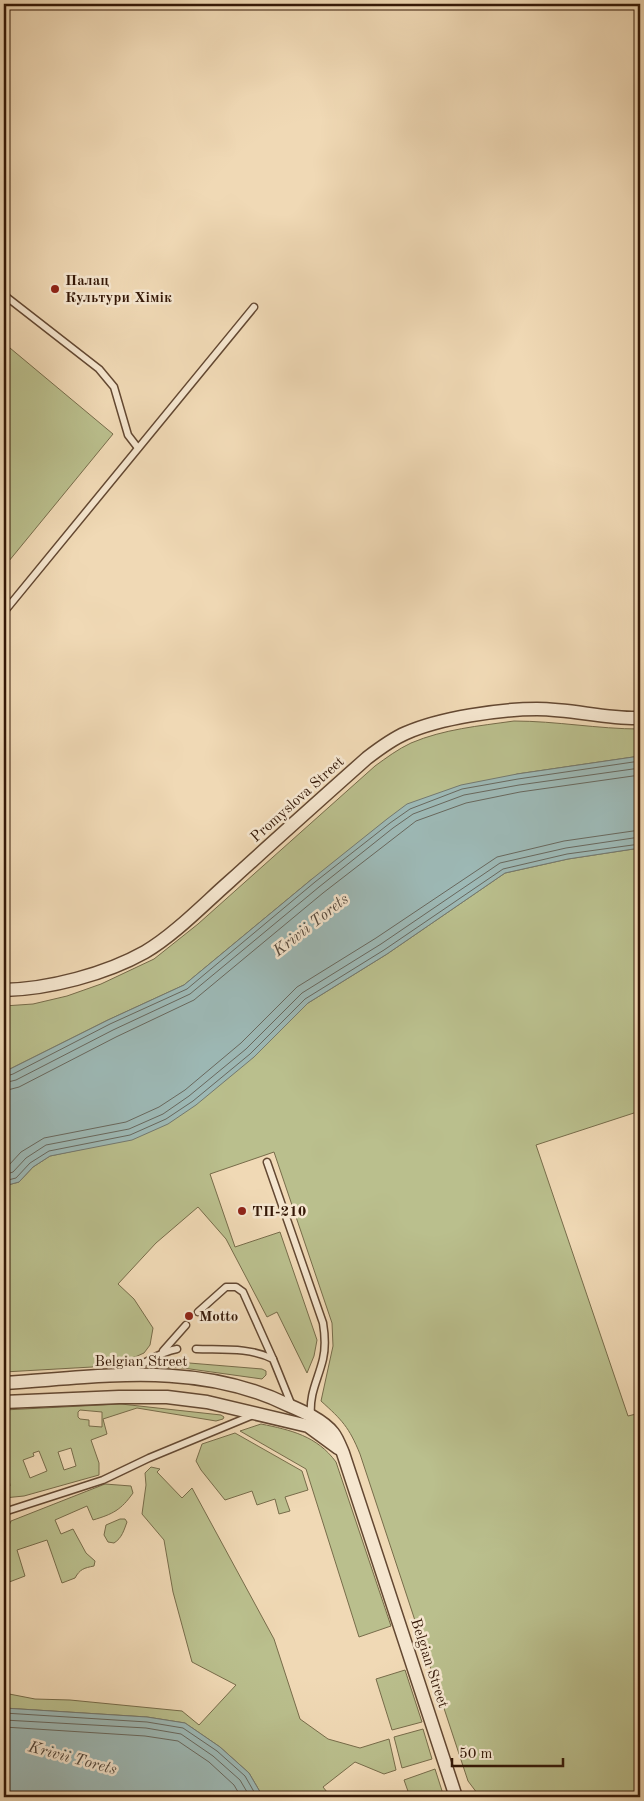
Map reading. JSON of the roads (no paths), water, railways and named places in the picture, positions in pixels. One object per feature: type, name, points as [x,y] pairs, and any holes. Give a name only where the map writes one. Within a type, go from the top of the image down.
[{"type":"street","name":"Promyslova Street","points":[[4,990],[36,988],[62,982],[97,972],[146,951],[189,918],[367,758],[384,745],[406,733],[428,725],[483,713],[513,710],[538,709],[608,717],[640,718]]},
{"type":"street","name":"Belgian Street","points":[[4,1383],[112,1376],[167,1375],[213,1380],[234,1384],[273,1398],[312,1416],[332,1432],[343,1453],[456,1797]]},
{"type":"street","points":[[4,1402],[78,1398],[167,1397],[208,1402],[308,1426],[332,1442],[343,1453]]},
{"type":"lane","points":[[4,295],[99,369],[114,387],[128,435],[138,448]]},
{"type":"lane","points":[[4,612],[254,307]]},
{"type":"lane","points":[[267,1162],[323,1323],[325,1340],[323,1358],[312,1394],[312,1416]]},
{"type":"lane","points":[[198,1312],[226,1287],[236,1287],[243,1292],[292,1407]]},
{"type":"lane","points":[[112,1376],[132,1370],[163,1351],[186,1325]]},
{"type":"lane","points":[[163,1351],[177,1348]]},
{"type":"lane","points":[[196,1349],[248,1351],[262,1353],[273,1359]]},
{"type":"lane","points":[[4,1512],[103,1480],[150,1458],[257,1414]]},
{"type":"water","name":"Krivii Torets","points":[[640,756],[640,848],[568,859],[505,873],[387,954],[308,1003],[254,1057],[196,1105],[168,1124],[132,1140],[50,1156],[33,1167],[19,1182],[4,1186],[4,1072],[108,1020],[184,985],[312,879],[407,804],[461,785],[517,774]]},
{"type":"water","name":"Krivii Torets","points":[[4,1708],[147,1717],[185,1723],[220,1747],[249,1773],[263,1797],[4,1797]]},
{"type":"place","name":"Палац Культури Хімік","points":[[55,289]]},
{"type":"place","name":"ТП-210","points":[[242,1211]]},
{"type":"place","name":"Motto","points":[[189,1316]]}]
